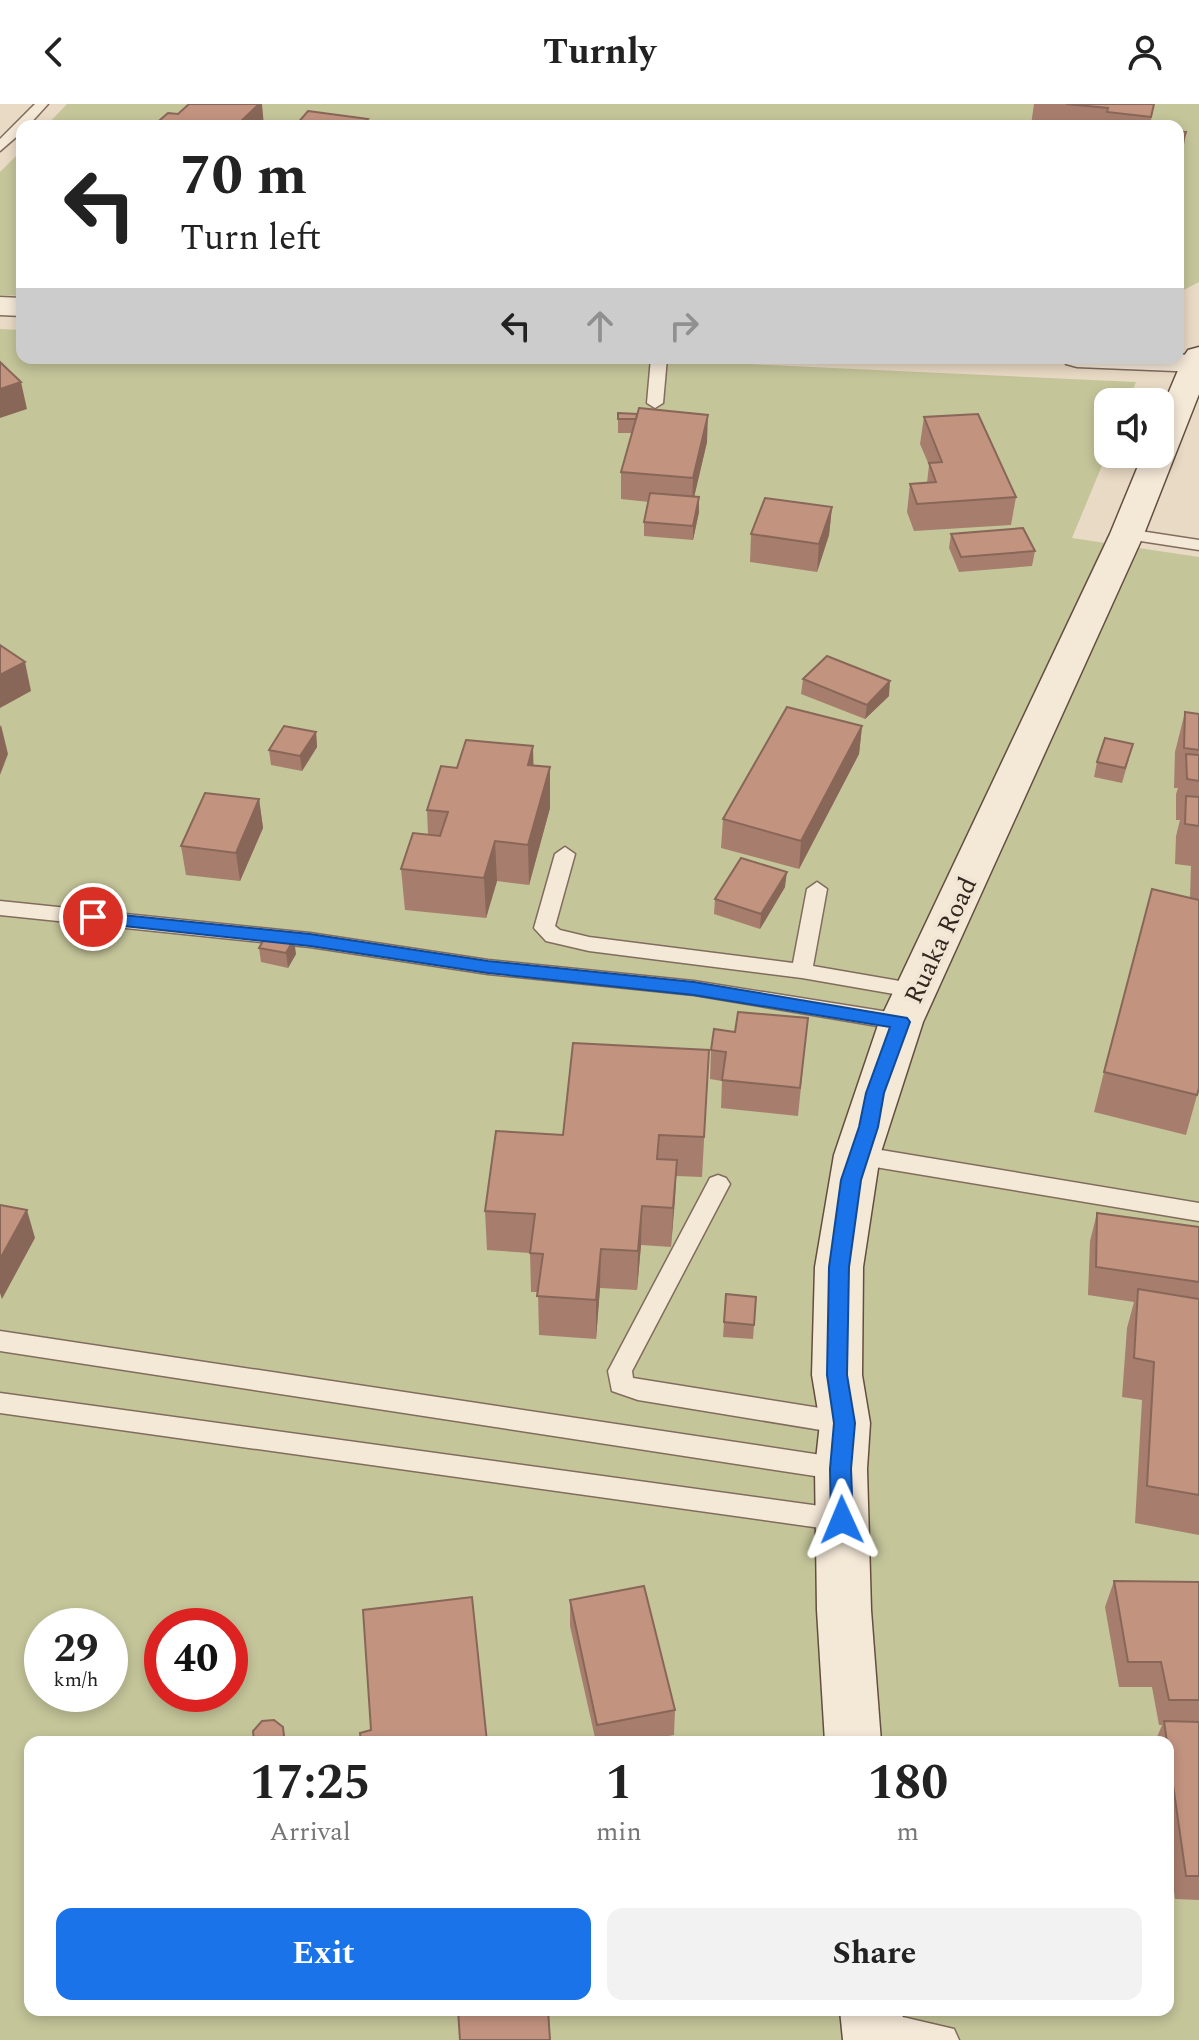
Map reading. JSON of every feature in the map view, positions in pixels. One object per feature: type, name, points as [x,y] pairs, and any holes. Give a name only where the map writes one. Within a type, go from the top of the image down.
[{"type":"street","name":"Ruaka Road","points":[[1174,416],[1197,360]]},
{"type":"street","name":"Ruaka Road","points":[[853,1736],[844,1610],[841,1469],[845,1423],[837,1375],[839,1267],[857,1155],[868,1127],[875,1093],[909,1007],[1127,534],[1153,468]]},
{"type":"lane","points":[[26,120],[42,104]]},
{"type":"lane","points":[[0,147],[16,131]]},
{"type":"lane","points":[[655,403],[658,364]]},
{"type":"lane","points":[[1127,534],[1199,545]]},
{"type":"lane","points":[[565,854],[544,928],[553,936],[589,944],[802,971],[909,1007]]},
{"type":"lane","points":[[802,971],[817,889]]},
{"type":"lane","points":[[0,908],[310,940],[488,967],[909,1007]]},
{"type":"lane","points":[[857,1155],[1199,1212]]},
{"type":"lane","points":[[718,1184],[620,1371],[621,1384],[638,1390],[845,1423]]},
{"type":"lane","points":[[0,1341],[841,1469]]},
{"type":"lane","points":[[0,1403],[842,1520]]},
{"type":"lane","points":[[872,2025],[943,2040]]},
{"type":"green space","points":[[67,104],[1199,104],[1199,282],[1184,290],[1184,120],[52,120]]},
{"type":"green space","points":[[16,156],[16,296],[0,295],[0,172]]},
{"type":"green space","points":[[0,329],[16,330],[16,364],[748,364],[1136,382],[1134,388],[1094,388],[1094,468],[1101,468],[1072,538],[1199,557],[1199,2040],[0,2040]]},
{"type":"building","points":[[189,104],[259,104],[242,120],[160,120],[168,113],[178,114]]},
{"type":"building","points":[[1066,104],[1154,104],[1151,117]]},
{"type":"building","points":[[308,111],[368,119],[367,120],[300,120]]},
{"type":"building","points":[[0,362],[21,382],[0,389]]},
{"type":"building","points":[[639,408],[708,415],[693,478],[621,472]]},
{"type":"building","points":[[618,413],[637,414],[636,419],[618,419]]},
{"type":"building","points":[[978,414],[1016,497],[917,504],[910,484],[936,482],[929,463],[942,462],[924,417]]},
{"type":"building","points":[[650,493],[699,497],[693,526],[644,522]]},
{"type":"building","points":[[765,498],[832,507],[819,544],[751,534]]},
{"type":"building","points":[[1023,528],[1035,551],[961,557],[951,534]]},
{"type":"building","points":[[0,645],[25,662],[0,675]]},
{"type":"building","points":[[827,656],[890,681],[867,705],[803,679]]},
{"type":"building","points":[[787,707],[862,726],[801,841],[723,819]]},
{"type":"building","points":[[1185,712],[1199,714],[1199,750],[1184,748]]},
{"type":"building","points":[[284,726],[316,732],[300,756],[269,750]]},
{"type":"building","points":[[1105,738],[1133,744],[1125,768],[1097,762]]},
{"type":"building","points":[[466,740],[533,746],[528,765],[550,767],[528,845],[495,841],[484,878],[401,869],[413,833],[440,836],[448,812],[427,810],[441,766],[457,768]]},
{"type":"building","points":[[1186,754],[1199,755],[1199,781],[1187,779]]},
{"type":"building","points":[[205,793],[259,799],[236,853],[181,846]]},
{"type":"building","points":[[1186,796],[1199,797],[1199,826],[1185,824]]},
{"type":"building","points":[[741,858],[787,872],[761,914],[715,899]]},
{"type":"building","points":[[1152,889],[1199,900],[1197,1095],[1104,1072]]},
{"type":"building","points":[[267,934],[294,939],[286,953],[259,948]]},
{"type":"building","points":[[738,1012],[808,1018],[800,1088],[722,1080],[726,1052],[711,1050],[714,1029],[735,1032]]},
{"type":"building","points":[[573,1043],[709,1050],[704,1137],[659,1135],[657,1159],[677,1160],[673,1208],[642,1206],[638,1251],[601,1249],[596,1300],[537,1296],[543,1254],[530,1253],[535,1214],[485,1211],[496,1131],[563,1135]]},
{"type":"building","points":[[0,1205],[27,1210],[0,1259]]},
{"type":"building","points":[[1097,1213],[1199,1227],[1199,1282],[1096,1267]]},
{"type":"building","points":[[1138,1289],[1199,1299],[1199,1495],[1147,1486],[1154,1362],[1134,1358]]},
{"type":"building","points":[[726,1294],[756,1297],[754,1325],[724,1322]]},
{"type":"building","points":[[1114,1581],[1199,1582],[1199,1700],[1169,1700],[1161,1662],[1128,1662]]},
{"type":"building","points":[[644,1586],[675,1710],[597,1725],[570,1600]]},
{"type":"building","points":[[472,1597],[486,1736],[360,1736],[360,1733],[371,1730],[363,1610]]},
{"type":"building","points":[[274,1720],[283,1727],[284,1736],[253,1736],[253,1731],[262,1721]]},
{"type":"building","points":[[1164,1721],[1199,1722],[1199,1876],[1186,1876],[1174,1791],[1174,1736],[1166,1736]]},
{"type":"building","points":[[458,2016],[548,2016],[550,2040],[460,2040]]},
{"type":"route","points":[[93,917],[310,940],[488,967],[694,988],[901,1022],[857,1155],[839,1267],[837,1375],[845,1423],[841,1469],[842,1520]]}]
